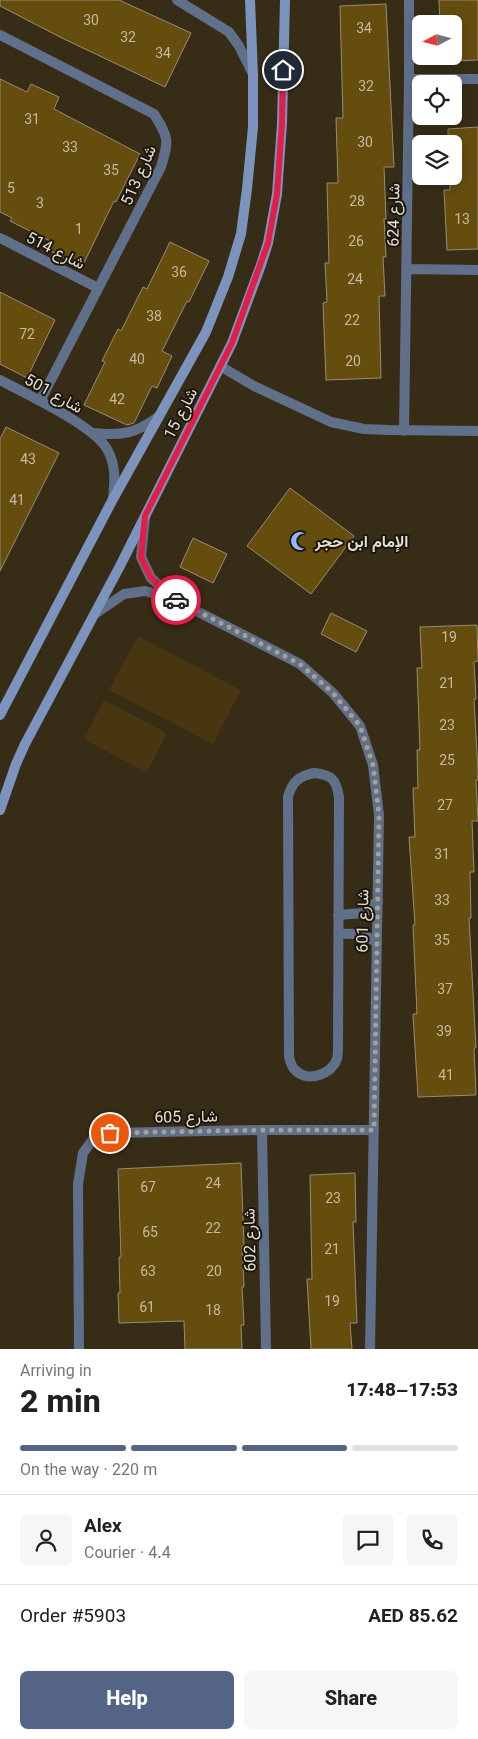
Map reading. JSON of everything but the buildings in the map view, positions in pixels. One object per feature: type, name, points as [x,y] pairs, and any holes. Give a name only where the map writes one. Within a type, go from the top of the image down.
[{"type":"street","points":[[177,0],[229,32],[239,46],[253,75]]},
{"type":"street","name":"شارع 15","points":[[0,715],[113,499],[206,332],[228,277],[241,234],[253,128],[250,0]]},
{"type":"street","name":"شارع 15","points":[[0,810],[25,744],[95,614],[232,343],[268,243],[277,194],[282,123],[285,0]]},
{"type":"street","name":"شارع 624","points":[[404,431],[409,0]]},
{"type":"street","name":"شارع 513","points":[[0,37],[154,114],[163,128],[168,144],[162,167],[40,401]]},
{"type":"street","points":[[409,79],[478,79]]},
{"type":"street","name":"شارع 514","points":[[0,238],[98,288]]},
{"type":"street","points":[[407,269],[478,270]]},
{"type":"street","points":[[220,366],[254,386],[331,422],[364,428],[404,431],[478,431]]},
{"type":"street","name":"شارع 501","points":[[0,380],[40,401],[93,433],[106,448],[113,463],[116,478],[113,499]]},
{"type":"street","name":"شارع 501","points":[[93,433],[128,434],[145,427],[158,417]]},
{"type":"street","name":"شارع 601","points":[[145,516],[141,557],[151,578],[173,599]]},
{"type":"street","name":"شارع 601","points":[[95,614],[124,594],[145,591],[173,599],[300,664],[333,693],[360,726],[373,765],[379,814],[370,1349]]},
{"type":"street","points":[[314,773],[326,774],[334,779],[337,788],[338,914],[337,1060],[322,1075],[305,1075],[297,1072],[292,1066],[289,1056],[288,817],[290,788],[295,780],[304,775],[314,773]]},
{"type":"street","points":[[338,914],[363,913],[378,901]]},
{"type":"street","points":[[338,934],[361,934],[368,936],[377,943]]},
{"type":"street","name":"شارع 602","points":[[262,1130],[266,1349]]},
{"type":"street","name":"شارع 605","points":[[78,1349],[78,1184],[83,1153],[94,1138],[110,1133],[374,1130]]},
{"type":"shaded area","points":[[138,636],[241,690],[213,744],[109,690]]},
{"type":"shaded area","points":[[104,700],[167,733],[147,773],[84,739]]},
{"type":"way so far","points":[[110,1133],[374,1130],[379,814],[373,765],[360,726],[333,693],[300,664],[176,600]]},
{"type":"place","name":"الإمام ابن حجر","points":[[300,541]]},
{"type":"route","points":[[176,600],[151,578],[141,557],[145,516],[232,343],[268,243],[277,194],[282,123],[283,70]]}]
